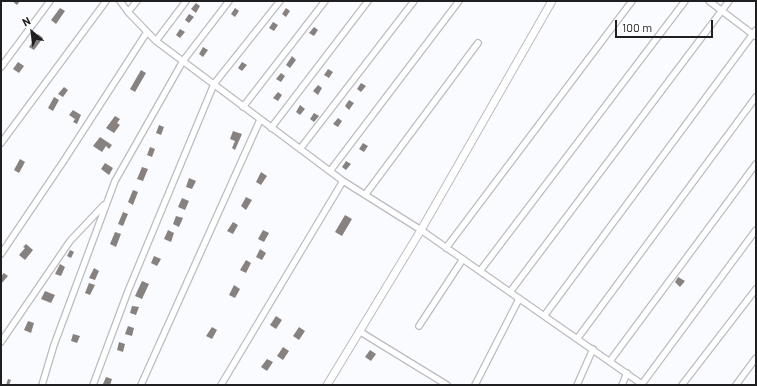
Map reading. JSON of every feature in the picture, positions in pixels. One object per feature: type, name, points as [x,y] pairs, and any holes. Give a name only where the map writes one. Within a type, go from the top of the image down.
[{"type":"street","points":[[1,67],[50,1]]},
{"type":"street","points":[[1,142],[106,1]]},
{"type":"street","points":[[120,1],[128,12],[156,41],[343,181],[421,230],[642,384],[756,230]]},
{"type":"street","points":[[128,12],[137,1]]},
{"type":"street","points":[[156,41],[186,1]]},
{"type":"street","points":[[42,385],[54,345],[115,182],[183,61],[230,1]]},
{"type":"street","points":[[93,385],[128,292],[214,84],[280,1]]},
{"type":"street","points":[[243,107],[324,1]]},
{"type":"street","points":[[271,128],[368,1]]},
{"type":"street","points":[[300,149],[414,1]]},
{"type":"street","points":[[330,171],[460,1]]},
{"type":"street","points":[[327,385],[421,230],[552,1]]},
{"type":"street","points":[[446,248],[632,1]]},
{"type":"street","points":[[480,271],[685,1]]},
{"type":"street","points":[[544,316],[755,34],[709,1]]},
{"type":"street","points":[[510,292],[729,1]]},
{"type":"street","points":[[1,254],[63,162],[146,32]]},
{"type":"street","points":[[365,195],[478,43]]},
{"type":"street","points":[[577,339],[756,97]]},
{"type":"street","points":[[141,385],[260,120]]},
{"type":"street","points":[[610,361],[756,164]]},
{"type":"street","points":[[221,385],[343,181]]},
{"type":"street","points":[[1,342],[70,241],[106,203]]},
{"type":"street","points":[[419,326],[463,259]]},
{"type":"street","points":[[682,385],[756,289]]},
{"type":"street","points":[[475,385],[519,298]]},
{"type":"street","points":[[360,331],[447,385]]},
{"type":"street","points":[[577,385],[593,349]]},
{"type":"street","points":[[736,385],[756,358]]},
{"type":"street","points":[[622,385],[627,373]]},
{"type":"building","points":[[12,1],[20,1],[17,5]]},
{"type":"building","points":[[196,3],[200,6],[196,13],[191,9]]},
{"type":"building","points":[[60,8],[65,11],[56,24],[51,20]]},
{"type":"building","points":[[235,8],[239,11],[235,17],[231,14]]},
{"type":"building","points":[[286,8],[290,11],[286,17],[282,14]]},
{"type":"building","points":[[189,14],[194,17],[189,23],[185,20]]},
{"type":"building","points":[[273,22],[278,25],[274,31],[269,28]]},
{"type":"building","points":[[314,27],[318,30],[314,36],[309,33]]},
{"type":"building","points":[[180,29],[185,32],[180,38],[176,35]]},
{"type":"building","points":[[38,34],[43,38],[34,50],[29,47]]},
{"type":"building","points":[[203,47],[208,50],[203,57],[199,54]]},
{"type":"building","points":[[292,56],[296,60],[290,68],[286,65]]},
{"type":"building","points":[[18,62],[24,66],[19,73],[13,69]]},
{"type":"building","points":[[242,62],[247,65],[242,71],[238,68]]},
{"type":"building","points":[[328,69],[333,72],[329,78],[324,75]]},
{"type":"building","points":[[141,70],[146,73],[135,92],[130,89]]},
{"type":"building","points":[[281,73],[285,76],[281,82],[276,79]]},
{"type":"building","points":[[361,83],[366,86],[361,92],[357,89]]},
{"type":"building","points":[[318,85],[322,88],[318,95],[313,91]]},
{"type":"building","points":[[64,87],[68,90],[63,97],[58,94]]},
{"type":"building","points":[[278,92],[282,95],[278,101],[273,98]]},
{"type":"building","points":[[54,97],[59,100],[53,111],[48,108]]},
{"type":"building","points":[[349,100],[354,103],[349,110],[345,106]]},
{"type":"building","points":[[300,105],[305,109],[300,115],[296,112]]},
{"type":"building","points":[[73,110],[81,115],[77,124],[73,122],[75,119],[69,115]]},
{"type":"building","points":[[314,113],[319,116],[314,122],[310,119]]},
{"type":"building","points":[[115,116],[120,119],[117,123],[120,125],[114,133],[106,128]]},
{"type":"building","points":[[338,118],[342,121],[338,127],[333,124]]},
{"type":"building","points":[[159,125],[164,127],[161,135],[156,133]]},
{"type":"building","points":[[233,131],[242,134],[235,150],[232,148],[235,141],[230,139]]},
{"type":"building","points":[[100,137],[112,145],[109,149],[106,146],[102,152],[93,146]]},
{"type":"building","points":[[363,143],[368,146],[364,152],[359,149]]},
{"type":"building","points":[[150,147],[155,149],[152,157],[147,155]]},
{"type":"building","points":[[20,159],[25,162],[19,173],[14,170]]},
{"type":"building","points":[[346,161],[351,164],[346,170],[342,167]]},
{"type":"building","points":[[105,163],[113,168],[109,175],[101,169]]},
{"type":"building","points":[[142,167],[148,169],[143,181],[137,179]]},
{"type":"building","points":[[261,172],[267,176],[261,185],[256,182]]},
{"type":"building","points":[[189,178],[196,181],[192,189],[186,187]]},
{"type":"building","points":[[133,190],[138,192],[133,205],[128,202]]},
{"type":"building","points":[[246,197],[252,200],[246,210],[241,206]]},
{"type":"building","points":[[182,198],[189,201],[185,210],[178,207]]},
{"type":"building","points":[[123,212],[128,214],[123,226],[118,224]]},
{"type":"building","points":[[345,215],[352,219],[342,236],[335,232]]},
{"type":"building","points":[[176,216],[183,218],[179,227],[173,224]]},
{"type":"building","points":[[233,222],[238,225],[233,234],[227,231]]},
{"type":"building","points":[[168,230],[174,233],[171,242],[164,239]]},
{"type":"building","points":[[263,230],[269,233],[264,242],[258,239]]},
{"type":"building","points":[[115,232],[121,234],[116,247],[110,244]]},
{"type":"building","points":[[26,244],[33,250],[25,260],[19,255],[25,248],[23,247]]},
{"type":"building","points":[[260,249],[266,253],[262,260],[256,257]]},
{"type":"building","points":[[70,250],[74,252],[71,258],[67,256]]},
{"type":"building","points":[[154,256],[161,259],[157,266],[151,263]]},
{"type":"building","points":[[246,260],[251,263],[246,273],[240,270]]},
{"type":"building","points":[[60,264],[65,267],[61,276],[55,274]]},
{"type":"building","points":[[94,268],[99,271],[95,280],[89,278]]},
{"type":"building","points":[[4,273],[8,276],[1,284],[1,276]]},
{"type":"building","points":[[678,277],[685,281],[680,287],[675,282]]},
{"type":"building","points":[[142,281],[149,284],[142,299],[135,296]]},
{"type":"building","points":[[89,283],[95,285],[90,295],[85,293]]},
{"type":"building","points":[[234,285],[240,289],[235,298],[229,295]]},
{"type":"building","points":[[45,291],[55,295],[51,303],[41,299]]},
{"type":"building","points":[[132,306],[139,307],[136,315],[130,313]]},
{"type":"building","points":[[276,316],[282,320],[276,329],[270,325]]},
{"type":"building","points":[[28,321],[34,323],[31,333],[24,330]]},
{"type":"building","points":[[128,326],[134,328],[132,336],[125,334]]},
{"type":"building","points":[[212,327],[217,330],[212,339],[206,336]]},
{"type":"building","points":[[299,327],[305,331],[299,340],[293,336]]},
{"type":"building","points":[[73,334],[80,336],[77,343],[71,341]]},
{"type":"building","points":[[119,342],[125,344],[123,352],[117,350]]},
{"type":"building","points":[[283,347],[289,351],[283,360],[277,356]]},
{"type":"building","points":[[370,350],[376,354],[371,361],[365,357]]},
{"type":"building","points":[[267,359],[273,362],[267,371],[261,367]]},
{"type":"building","points":[[106,377],[112,379],[110,385],[103,384]]},
{"type":"building","points":[[8,379],[11,380],[9,385],[6,385]]}]
